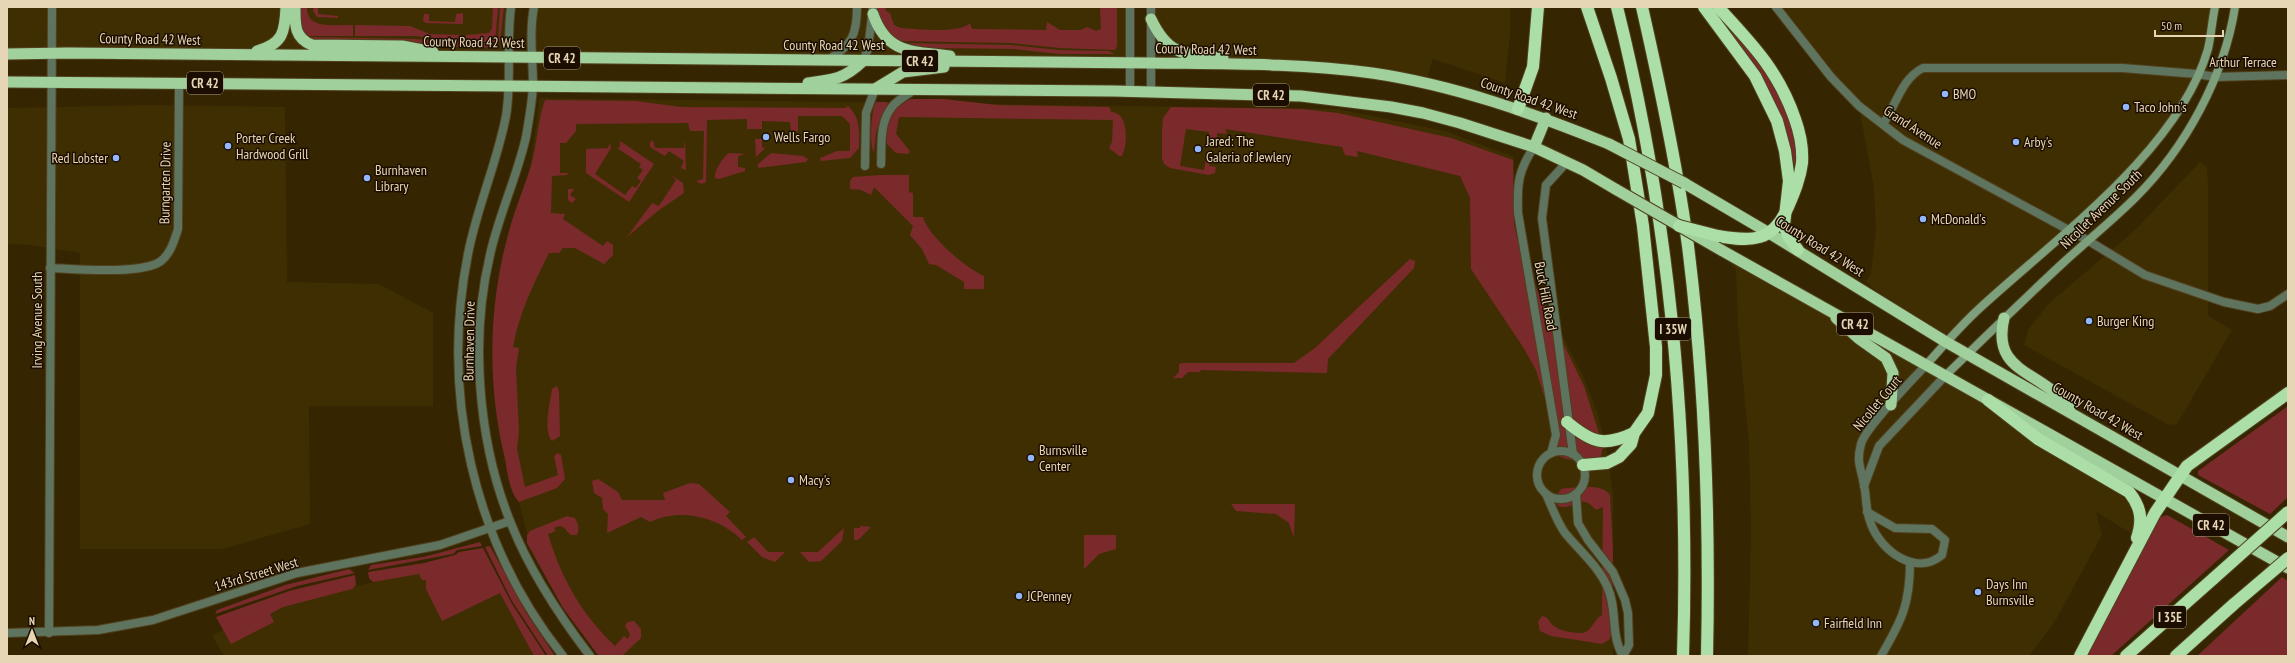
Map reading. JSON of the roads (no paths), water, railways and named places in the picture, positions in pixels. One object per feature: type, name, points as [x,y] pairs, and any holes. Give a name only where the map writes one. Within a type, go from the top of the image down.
[{"type":"highway","points":[[246,55],[268,48],[278,40],[284,29],[286,7]]},
{"type":"highway","points":[[295,7],[295,29],[302,40],[312,45],[402,46],[463,58]]},
{"type":"highway","points":[[1518,109],[1533,67],[1538,7]]},
{"type":"highway","points":[[1583,465],[1606,463],[1619,457],[1631,444],[1634,433],[1648,413],[1656,375],[1656,347],[1644,226],[1629,139],[1611,78],[1587,7]]},
{"type":"highway","name":"I 35W","points":[[1617,7],[1642,117],[1658,208],[1674,344],[1684,516],[1683,656]]},
{"type":"highway","name":"I 35W","points":[[1642,7],[1674,162],[1696,316],[1702,390],[1708,524],[1707,656]]},
{"type":"highway","points":[[1704,7],[1755,76],[1777,121],[1786,151],[1788,174],[1788,196],[1784,215],[1786,231],[1798,250]]},
{"type":"highway","points":[[1679,226],[1718,236],[1742,240],[1769,233],[1779,224],[1784,215],[1794,191],[1802,164],[1799,130],[1779,80],[1771,67],[1718,7]]},
{"type":"highway","points":[[873,11],[881,34],[894,46],[902,49],[992,62]]},
{"type":"highway","points":[[1151,19],[1163,40],[1174,49],[1186,54],[1303,67]]},
{"type":"highway","name":"County Road 42 West","points":[[7,54],[52,53],[463,58],[1151,63],[1303,67],[1372,73],[1427,83],[1546,118],[1609,144],[1666,172],[1798,250],[1946,342],[2082,418],[2180,476],[2288,537]]},
{"type":"highway","points":[[754,88],[833,80],[845,76],[863,61]]},
{"type":"highway","points":[[875,89],[903,72],[992,62]]},
{"type":"highway","name":"CR 42","points":[[7,82],[52,81],[1151,92],[1301,96],[1364,103],[1423,113],[1534,147],[1567,162],[2288,568]]},
{"type":"highway","points":[[1534,147],[1546,118]]},
{"type":"highway","points":[[1821,305],[1858,338],[1886,358],[1893,373],[1891,404]]},
{"type":"highway","points":[[2004,318],[2002,342],[2008,358],[2024,373],[2054,391],[2082,418]]},
{"type":"highway","points":[[2080,656],[2103,615],[2127,566],[2165,498],[2180,476],[2188,466],[2288,393]]},
{"type":"highway","points":[[1988,400],[2038,440],[2129,492],[2137,502],[2141,525],[2127,566]]},
{"type":"highway","points":[[1567,422],[1578,431],[1598,442],[1617,441],[1634,433]]},
{"type":"highway","name":"I 35E","points":[[2126,656],[2288,512]]},
{"type":"highway","name":"I 35E","points":[[2176,656],[2288,558]]},
{"type":"main road","name":"Nicollet Avenue South","points":[[1927,364],[1946,342],[1980,308],[2068,229],[2137,164],[2179,110],[2197,74],[2208,49],[2214,7]]},
{"type":"main road","name":"Nicollet Avenue South","points":[[1946,375],[2087,240],[2136,197],[2170,158],[2202,107],[2225,48],[2236,7]]},
{"type":"street","name":"Irving Avenue South","points":[[49,633],[52,7]]},
{"type":"street","name":"Burnhaven Drive","points":[[511,7],[509,86],[502,132],[477,213],[468,254],[461,295],[458,339],[458,370],[464,431],[471,465],[489,528],[520,592],[563,656]]},
{"type":"street","name":"Burnhaven Drive","points":[[534,7],[532,58],[533,86],[526,137],[489,256],[480,338],[481,391],[485,428],[492,460],[510,521],[550,600],[590,656]]},
{"type":"street","points":[[828,60],[842,51],[855,34],[857,7]]},
{"type":"street","points":[[1130,7],[1130,92]]},
{"type":"street","points":[[1151,7],[1151,92]]},
{"type":"street","name":"Grand Avenue","points":[[1776,7],[1831,76],[1859,106],[1903,140],[2068,229],[2145,275],[2224,302],[2258,309],[2270,306],[2288,294]]},
{"type":"street","points":[[863,61],[868,50],[873,11]]},
{"type":"street","name":"Arthur Terrace","points":[[1883,124],[1906,83],[1914,72],[1923,68],[2122,68],[2215,76],[2288,75]]},
{"type":"street","name":"Burngarten Drive","points":[[50,268],[143,269],[160,262],[171,249],[178,229],[179,83]]},
{"type":"street","points":[[865,166],[866,113],[875,89]]},
{"type":"street","points":[[881,164],[882,133],[885,120],[892,107],[914,90]]},
{"type":"street","name":"Buck Hill Road","points":[[1534,147],[1523,164],[1517,189],[1518,213],[1556,435],[1550,453]]},
{"type":"street","name":"Buck Hill Road","points":[[1567,162],[1546,186],[1542,218],[1567,422],[1573,454]]},
{"type":"street","name":"Nicollet Court","points":[[1910,562],[1901,558],[1886,546],[1871,525],[1867,512],[1864,486],[1858,465],[1861,442],[1891,404],[1927,364]]},
{"type":"street","name":"Nicollet Court","points":[[1864,486],[1879,446],[1946,375]]},
{"type":"street","points":[[1558,451],[1573,454],[1583,465],[1584,481],[1576,494],[1578,523],[1588,540],[1613,572],[1625,600],[1628,613],[1629,645],[1623,656],[1616,644],[1614,608],[1607,586],[1564,532],[1546,494],[1540,488],[1536,472],[1544,458],[1550,453],[1558,451]]},
{"type":"street","points":[[1546,494],[1562,499],[1576,494]]},
{"type":"street","points":[[1867,512],[1895,528],[1932,529],[1945,540],[1942,555],[1935,561],[1924,564],[1910,562],[1909,598],[1902,620],[1881,656]]},
{"type":"street","name":"143rd Street West","points":[[7,633],[49,633],[98,630],[153,620],[297,573],[440,545],[510,521]]},
{"type":"place","name":"BMO","points":[[1945,94]]},
{"type":"place","name":"Taco John's","points":[[2126,107]]},
{"type":"place","name":"Wells Fargo","points":[[766,137]]},
{"type":"place","name":"Arby's","points":[[2016,142]]},
{"type":"place","name":"Porter Creek Hardwood Grill","points":[[228,146]]},
{"type":"place","name":"Jared: The Galeria of Jewlery","points":[[1198,149]]},
{"type":"place","name":"Red Lobster","points":[[116,158]]},
{"type":"place","name":"Burnhaven Library","points":[[367,178]]},
{"type":"place","name":"McDonald's","points":[[1923,219]]},
{"type":"place","name":"Burger King","points":[[2089,321]]},
{"type":"place","name":"Burnsville Center","points":[[1031,458]]},
{"type":"place","name":"Macy's","points":[[791,480]]},
{"type":"place","name":"Days Inn Burnsville","points":[[1978,592]]},
{"type":"place","name":"JCPenney","points":[[1019,596]]},
{"type":"place","name":"Fairfield Inn","points":[[1816,623]]}]
